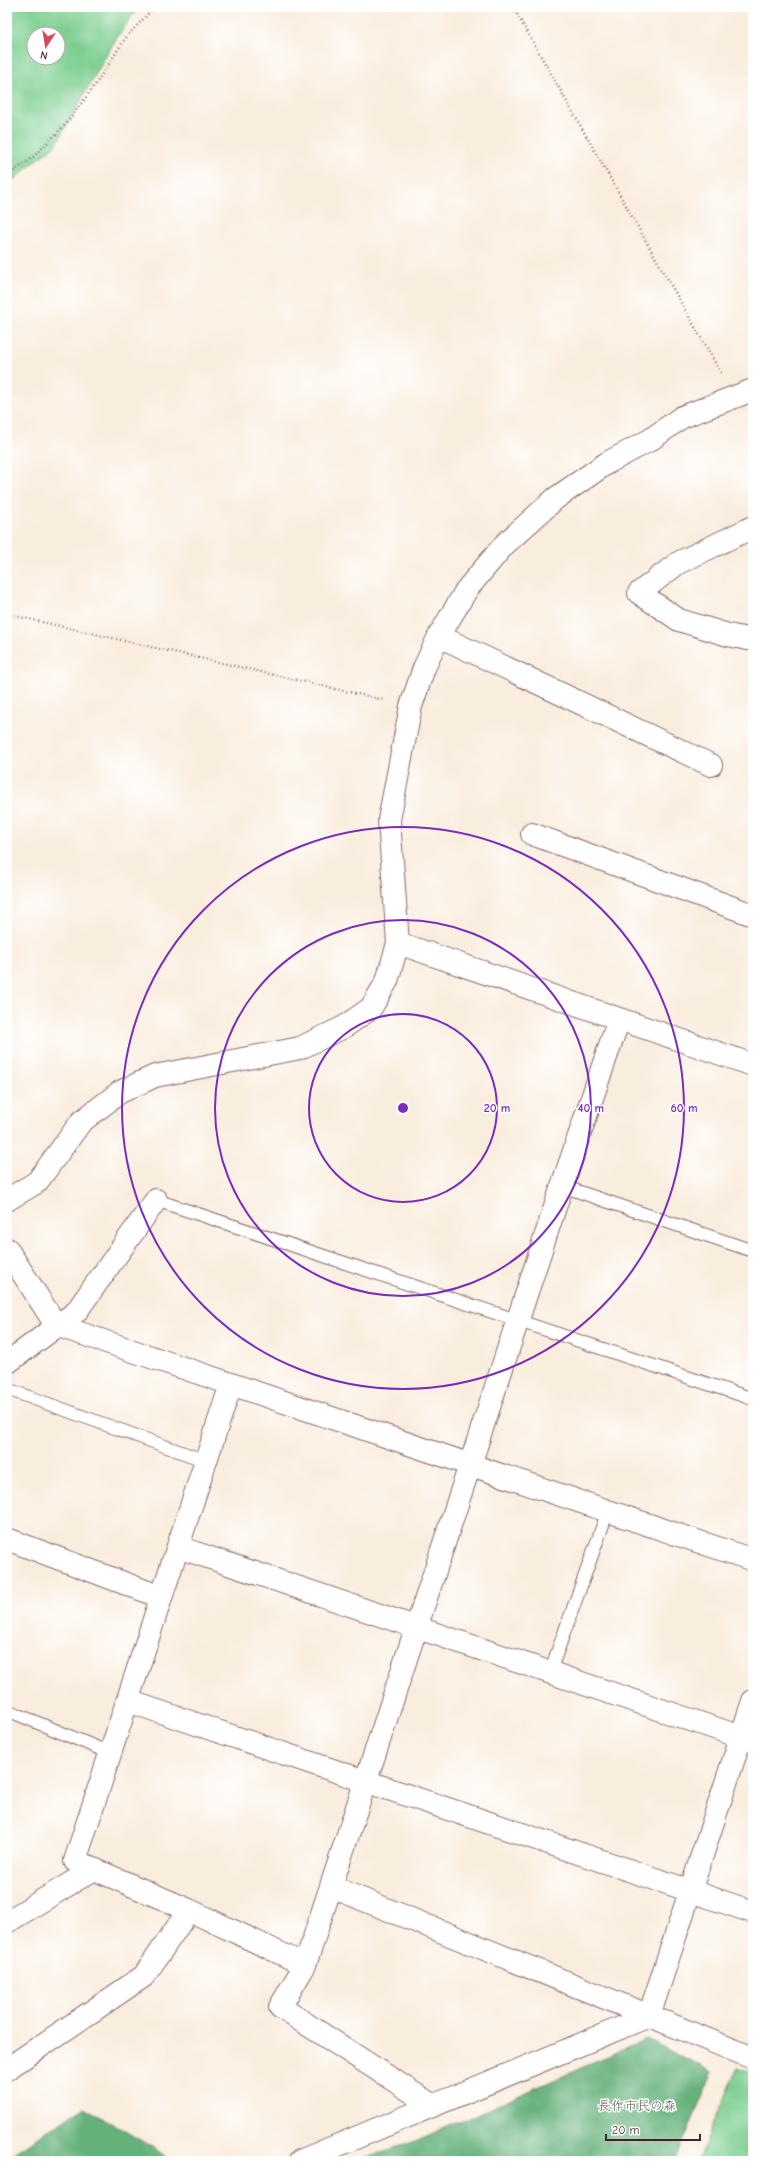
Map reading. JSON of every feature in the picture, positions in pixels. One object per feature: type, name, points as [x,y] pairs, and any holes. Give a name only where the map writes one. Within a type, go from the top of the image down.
[{"type":"street","points":[[7,1200],[37,1182],[81,1122],[120,1092],[156,1076],[300,1048],[344,1027],[371,1008],[386,981],[398,943],[389,820],[412,706],[424,668],[439,636],[467,589],[505,544],[556,498],[607,463],[650,440],[682,417],[744,393]]},
{"type":"street","points":[[753,527],[678,563],[639,593],[679,620],[728,635],[753,640]]},
{"type":"street","points":[[439,636],[711,765]]},
{"type":"street","points":[[532,834],[753,915]]},
{"type":"street","points":[[398,943],[619,1019],[752,1062]]},
{"type":"street","points":[[432,2105],[280,2007],[305,1966],[562,1186],[619,1019]]},
{"type":"street","points":[[7,1363],[56,1325],[76,1312],[156,1200]]},
{"type":"street","points":[[7,1250],[56,1325],[753,1560]]},
{"type":"street","points":[[231,1384],[75,1861],[189,1910],[305,1966]]},
{"type":"street","points":[[7,1539],[161,1597]]},
{"type":"street","points":[[178,1546],[747,1739]]},
{"type":"street","points":[[128,1701],[753,1912]]},
{"type":"street","points":[[300,2161],[649,2016],[690,1891],[747,1739],[753,1701]]},
{"type":"street","points":[[7,1922],[94,1869]]},
{"type":"street","points":[[332,1887],[753,2058]]},
{"type":"street","points":[[7,2069],[144,1976],[189,1910]]},
{"type":"lane","points":[[562,1186],[753,1251]]},
{"type":"lane","points":[[156,1200],[753,1399]]},
{"type":"lane","points":[[7,1389],[206,1462]]},
{"type":"lane","points":[[550,1672],[608,1511]]},
{"type":"lane","points":[[7,1710],[110,1753]]},
{"type":"path","points":[[7,176],[31,159],[66,124],[95,85],[127,36],[155,7]]},
{"type":"path","points":[[513,7],[744,393]]},
{"type":"path","points":[[7,614],[412,706]]},
{"type":"green space","points":[[7,7],[142,7],[132,16],[114,42],[56,144],[7,185]]},
{"type":"green space","name":"長作市民の森","points":[[647,2039],[713,2072],[675,2161],[354,2161],[415,2141]]},
{"type":"green space","points":[[737,2067],[753,2073],[753,2161],[698,2161]]},
{"type":"green space","points":[[84,2107],[152,2147],[170,2161],[7,2161],[7,2158]]}]
